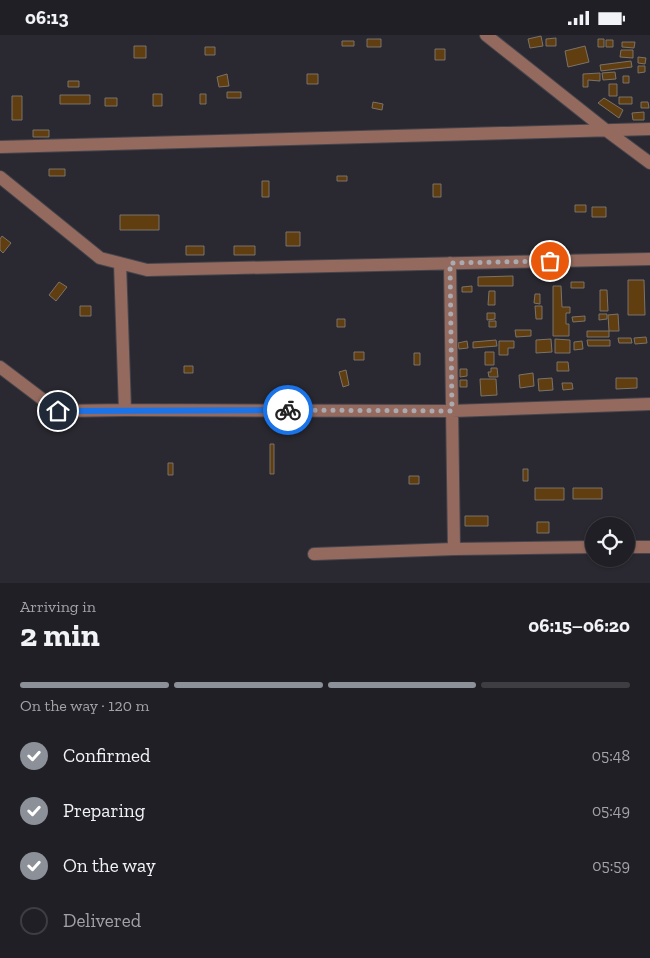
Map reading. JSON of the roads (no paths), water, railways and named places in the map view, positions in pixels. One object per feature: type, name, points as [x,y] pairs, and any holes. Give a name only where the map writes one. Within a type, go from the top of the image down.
[{"type":"street","points":[[486,35],[650,163]]},
{"type":"street","points":[[0,147],[650,129]]},
{"type":"street","points":[[0,177],[100,258],[147,270],[650,259]]},
{"type":"street","points":[[120,263],[125,410]]},
{"type":"street","points":[[450,263],[454,549]]},
{"type":"street","points":[[0,367],[58,411],[452,411],[650,404]]},
{"type":"street","points":[[314,553],[585,547]]},
{"type":"street","points":[[635,547],[650,547]]}]
